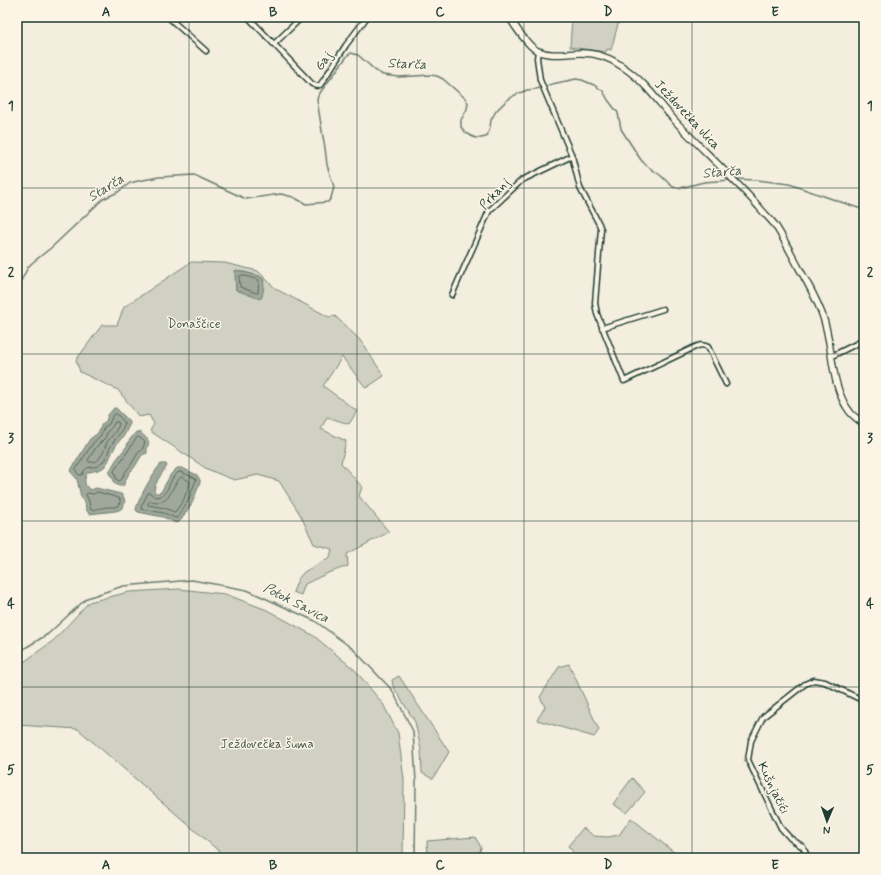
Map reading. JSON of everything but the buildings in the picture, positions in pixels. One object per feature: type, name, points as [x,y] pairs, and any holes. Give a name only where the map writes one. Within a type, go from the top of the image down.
[{"type":"highway","points":[[17,855],[20,858]]},
{"type":"main road","points":[[509,17],[530,45],[538,51]]},
{"type":"main road","name":"Ježdovečka ulica","points":[[538,51],[548,54],[580,53],[596,55],[605,57],[625,68],[649,90],[677,123],[759,206],[775,226],[820,307],[825,321],[836,383],[850,412],[864,424]]},
{"type":"street","points":[[168,17],[206,51]]},
{"type":"street","name":"Gaj","points":[[248,17],[312,84],[317,86],[320,85],[346,45],[367,17]]},
{"type":"street","points":[[274,44],[302,17]]},
{"type":"street","points":[[538,51],[537,64],[541,82],[572,156],[580,188],[601,229],[595,303],[602,328],[624,382],[700,345],[708,347],[726,384]]},
{"type":"street","name":"Prkanj","points":[[452,295],[489,211],[522,180],[572,156]]},
{"type":"street","points":[[602,328],[663,308]]},
{"type":"street","points":[[832,356],[864,340]]},
{"type":"street","name":"Kušnjačići","points":[[808,858],[803,847],[790,838],[781,828],[751,767],[748,760],[751,740],[763,717],[806,684],[814,680],[825,682],[864,701]]},
{"type":"green space","points":[[572,17],[620,17],[611,50],[607,49],[606,52],[570,47]]},
{"type":"green space","name":"Donaščice","points":[[191,262],[225,263],[258,271],[276,289],[329,317],[335,316],[360,340],[384,376],[366,388],[342,357],[323,386],[357,411],[349,424],[327,417],[321,429],[346,441],[341,463],[362,487],[359,496],[389,532],[347,554],[348,566],[328,573],[305,584],[301,595],[293,592],[298,579],[304,572],[330,557],[332,549],[314,544],[301,516],[279,481],[258,475],[234,480],[207,469],[150,431],[154,424],[149,415],[139,417],[118,390],[80,372],[76,360],[102,325],[117,325],[124,307]],"holes":[[[236,270],[259,276],[264,279],[264,281],[236,290]]]},
{"type":"green space","name":"Ježdovečka šuma","points":[[179,589],[225,594],[267,610],[314,636],[355,670],[383,704],[398,733],[404,780],[403,858],[225,858],[78,729],[17,725],[17,667],[54,640],[89,602],[129,592]]},
{"type":"green space","points":[[569,664],[599,730],[594,737],[537,720],[545,707],[540,697],[559,667]]},
{"type":"green space","points":[[399,676],[449,752],[433,779],[422,773],[421,750],[415,722],[393,686],[392,680]]},
{"type":"green space","points":[[632,778],[645,792],[627,813],[613,804]]},
{"type":"green space","points":[[631,818],[675,853],[672,858],[578,858],[568,846],[583,828],[594,836],[608,837],[619,835]]},
{"type":"green space","points":[[475,837],[481,847],[480,858],[428,858],[427,841]]},
{"type":"water","points":[[236,270],[259,276],[263,280],[264,285],[262,297],[260,299],[236,290]]},
{"type":"water","points":[[114,408],[116,408],[130,422],[130,424],[105,466],[87,473],[85,482],[86,486],[91,490],[96,488],[121,494],[125,503],[121,509],[116,511],[89,514],[86,509],[85,502],[81,497],[77,479],[70,471],[90,439],[98,433],[102,424],[106,421],[108,415]]},
{"type":"water","points":[[136,432],[144,435],[147,439],[149,444],[146,448],[147,453],[142,455],[129,473],[123,486],[119,486],[114,483],[109,472]]},
{"type":"water","points":[[161,464],[166,464],[167,466],[156,484],[154,491],[156,493],[161,492],[171,474],[177,468],[182,468],[197,475],[200,480],[192,503],[181,520],[176,523],[163,517],[138,512],[136,510],[146,486]]},
{"type":"waterway","name":"Starča","points":[[17,289],[28,267],[32,263],[52,247],[103,199],[118,192],[130,183],[159,177],[194,175],[246,199],[281,194],[293,197],[306,204],[328,202],[331,198],[334,187],[327,165],[317,100],[322,90],[351,53],[358,55],[376,71],[383,75],[399,77],[430,75],[443,79],[466,99],[468,103],[467,109],[461,120],[461,127],[465,132],[476,138],[486,137],[491,120],[496,111],[506,101],[515,95],[527,90],[552,84],[576,79],[582,80],[603,91],[618,113],[621,129],[641,160],[673,187],[680,188],[704,182],[731,180]]},
{"type":"waterway","name":"Starča","points":[[735,179],[789,184],[864,210]]},
{"type":"waterway","name":"Potok Savica","points":[[17,653],[48,634],[87,598],[123,586],[192,580],[247,590],[315,621],[353,649],[392,690],[413,731],[416,782],[415,858]]}]
